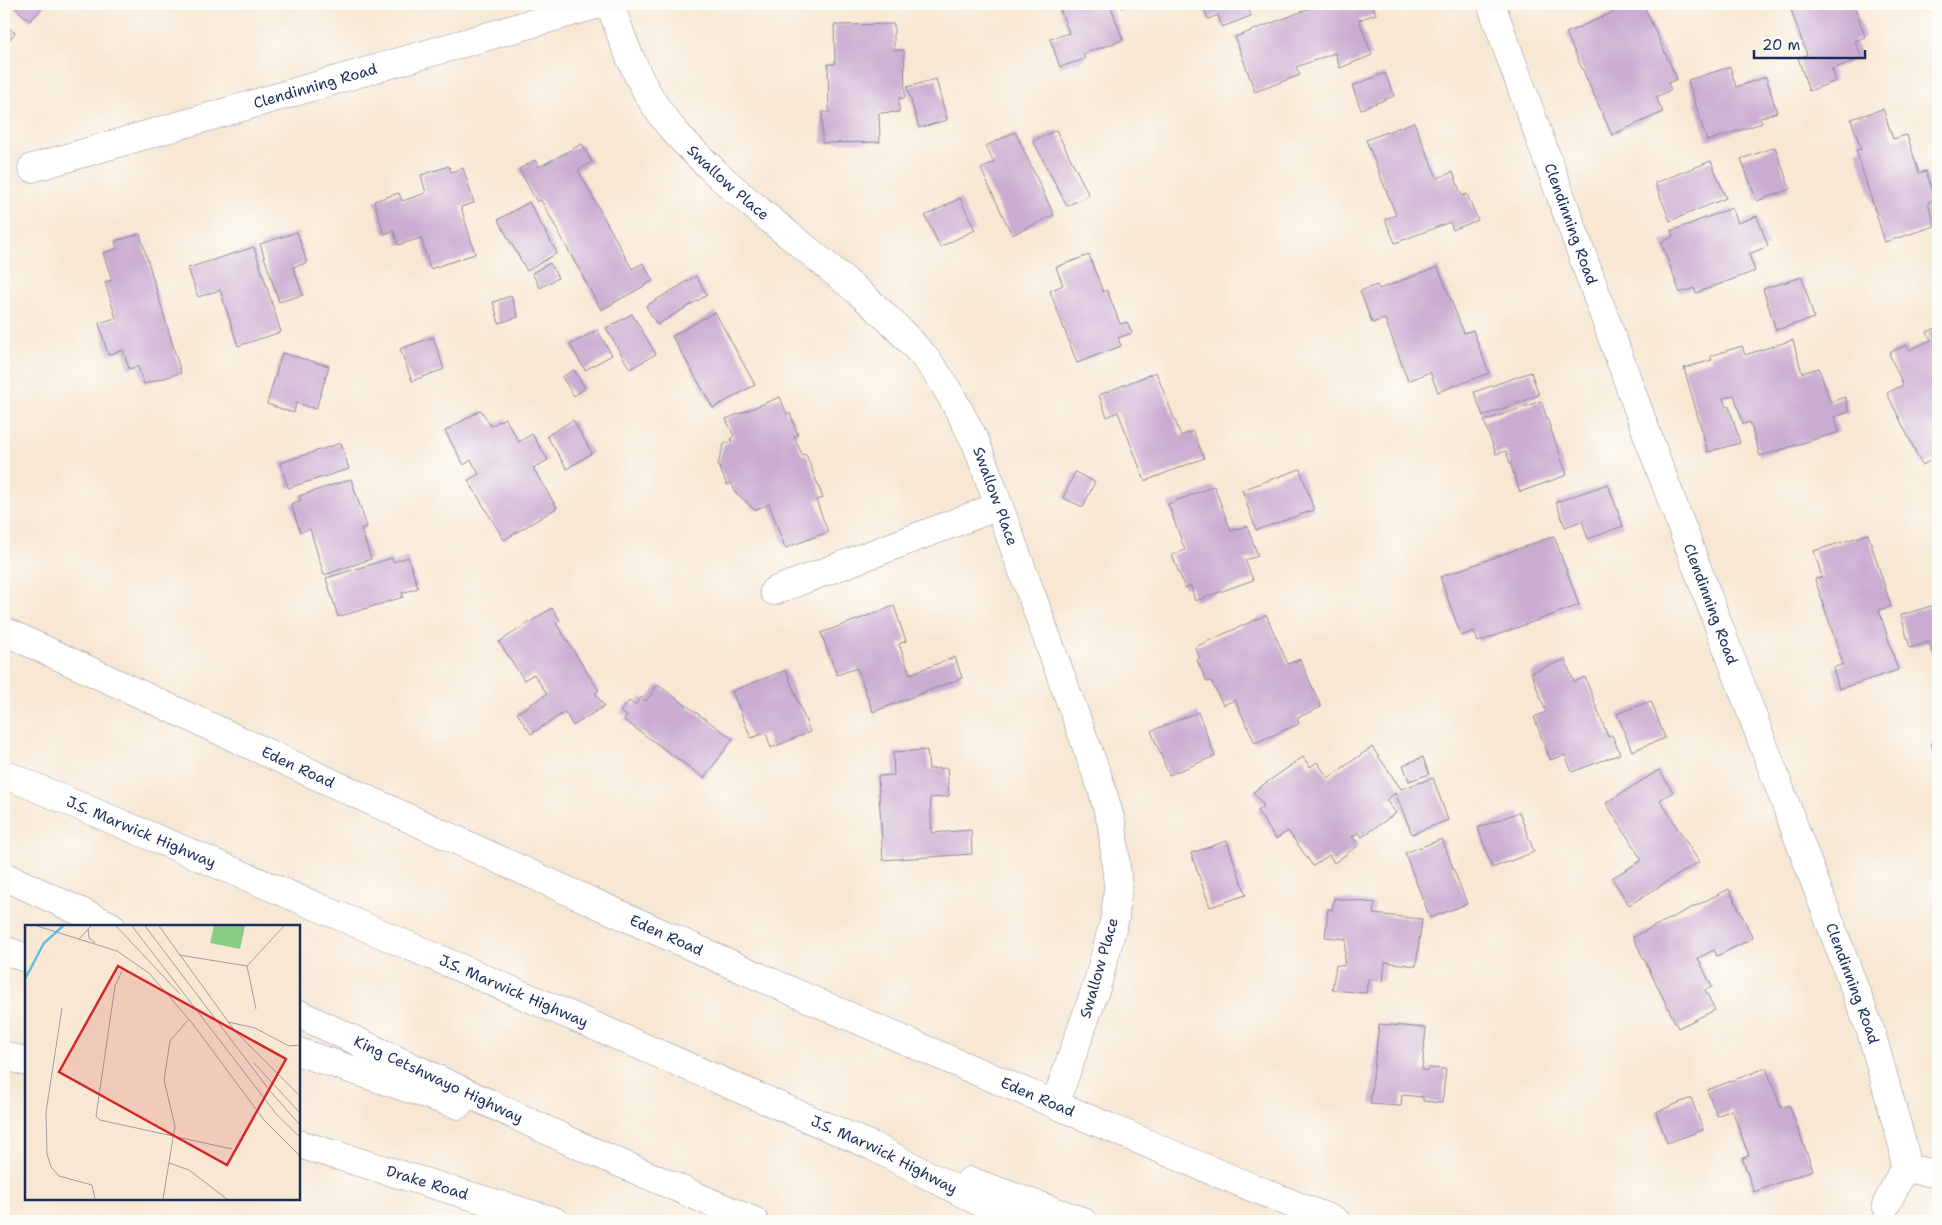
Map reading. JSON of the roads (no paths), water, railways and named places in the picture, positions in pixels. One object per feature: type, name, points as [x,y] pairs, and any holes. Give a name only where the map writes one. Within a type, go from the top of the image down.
[{"type":"main road","name":"Clendinning Road","points":[[32,168],[599,4]]},
{"type":"main road","name":"Swallow Place","points":[[610,4],[627,52],[645,91],[667,122],[692,150],[741,196],[870,303],[922,354],[953,399],[976,443],[1101,786],[1112,824],[1118,886],[1115,918],[1097,985],[1055,1104]]},
{"type":"main road","name":"Clendinning Road","points":[[1491,4],[1651,445],[1871,1032],[1904,1150],[1904,1168]]},
{"type":"main road","points":[[774,591],[999,506]]},
{"type":"main road","name":"Eden Road","points":[[4,630],[566,891],[1009,1086],[1265,1194],[1336,1221]]},
{"type":"main road","name":"J.S. Marwick Highway","points":[[4,774],[370,929],[872,1146],[1016,1221]]},
{"type":"main road","points":[[4,876],[109,925]]},
{"type":"main road","points":[[4,950],[25,958]]},
{"type":"main road","name":"King Cetshwayo Highway","points":[[300,1014],[578,1145]]},
{"type":"main road","points":[[300,1052],[578,1145],[754,1221]]},
{"type":"main road","points":[[4,1055],[25,1062]]},
{"type":"main road","name":"Drake Road","points":[[300,1144],[554,1221]]},
{"type":"main road","points":[[872,1146],[1082,1221]]},
{"type":"main road","points":[[1886,1205],[1904,1168],[1938,1174]]}]
